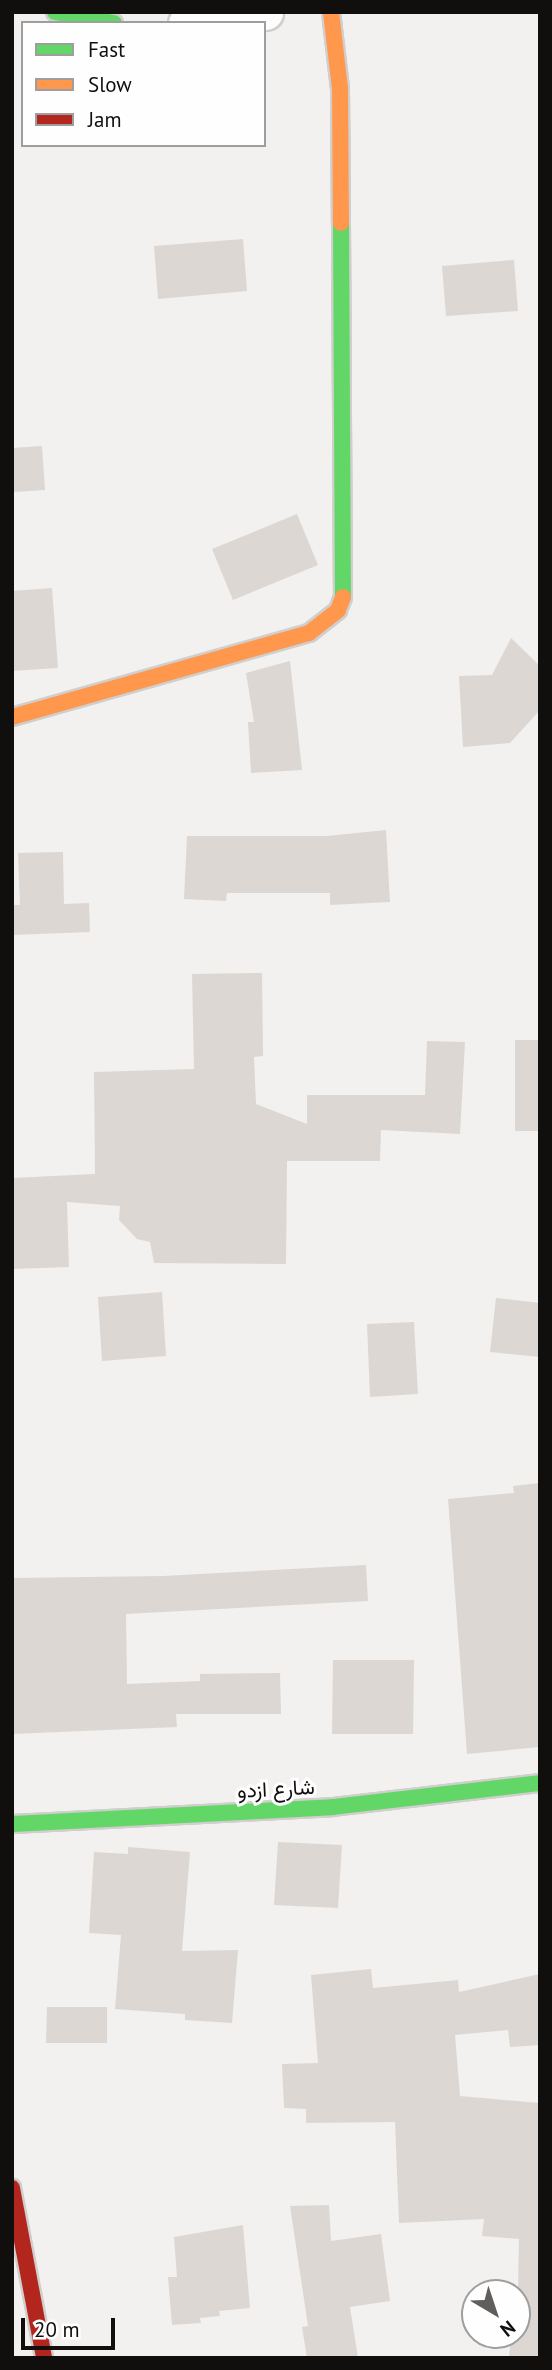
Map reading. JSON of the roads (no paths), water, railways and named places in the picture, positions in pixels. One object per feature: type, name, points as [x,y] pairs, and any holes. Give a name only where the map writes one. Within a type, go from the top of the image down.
[{"type":"street","points":[[55,12],[103,21]]},
{"type":"street","points":[[200,21],[265,12]]},
{"type":"street","points":[[12,717],[309,633],[338,610],[345,591],[340,103],[331,12]]},
{"type":"street","name":"شارع ازدو","points":[[12,1824],[333,1807],[540,1783]]},
{"type":"street","points":[[12,2188],[44,2358]]}]
